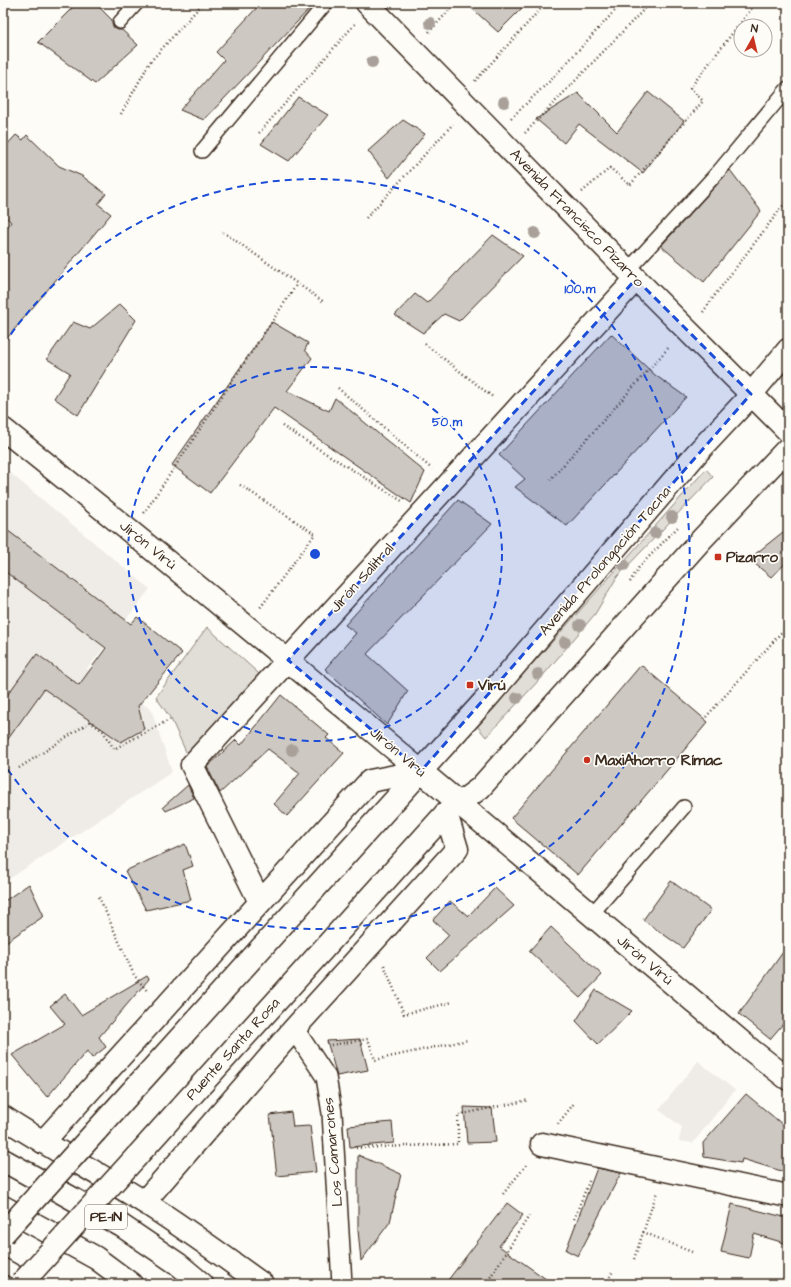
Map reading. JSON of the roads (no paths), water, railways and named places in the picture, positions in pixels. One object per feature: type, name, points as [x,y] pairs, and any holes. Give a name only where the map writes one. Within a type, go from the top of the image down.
[{"type":"main road","name":"Avenida Francisco Pizarro","points":[[368,4],[687,331],[788,431]]},
{"type":"main road","name":"Jirón Salitral","points":[[260,902],[192,766],[514,413],[632,275]]},
{"type":"main road","name":"Avenida Prolongación Tacna","points":[[421,771],[487,698],[697,453],[751,394],[788,350]]},
{"type":"main road","name":"Jirón Virú","points":[[3,429],[247,626],[421,771],[453,808],[591,915],[751,1050],[788,1079]]},
{"type":"main road","points":[[144,1202],[294,1029],[457,849],[453,808],[480,788],[702,539],[788,448]]},
{"type":"main road","points":[[43,1142],[370,781],[421,771]]},
{"type":"main road","points":[[3,1234],[421,771]]},
{"type":"main road","name":"Puente Santa Rosa","points":[[21,1284],[453,808]]},
{"type":"main road","points":[[3,1117],[144,1202],[208,1244],[262,1284]]},
{"type":"main road","points":[[542,1144],[788,1196]]},
{"type":"main road","name":"PE-1N","points":[[3,1160],[122,1226],[178,1264],[202,1284]]},
{"type":"main road","name":"PE-1N","points":[[3,1207],[96,1258],[131,1284]]},
{"type":"street","name":"Los Camarones","points":[[294,1029],[326,1077],[332,1114],[342,1284]]},
{"type":"lane","points":[[120,22],[137,3]]},
{"type":"lane","points":[[202,151],[326,3]]},
{"type":"lane","points":[[632,275],[788,88]]},
{"type":"lane","points":[[591,915],[684,807]]},
{"type":"lane","points":[[3,1265],[35,1284]]},
{"type":"place","name":"Pizarro","points":[[718,557]]},
{"type":"place","name":"Virú","points":[[470,685]]},
{"type":"place","name":"MaxiAhorro Rímac","points":[[587,760]]}]
